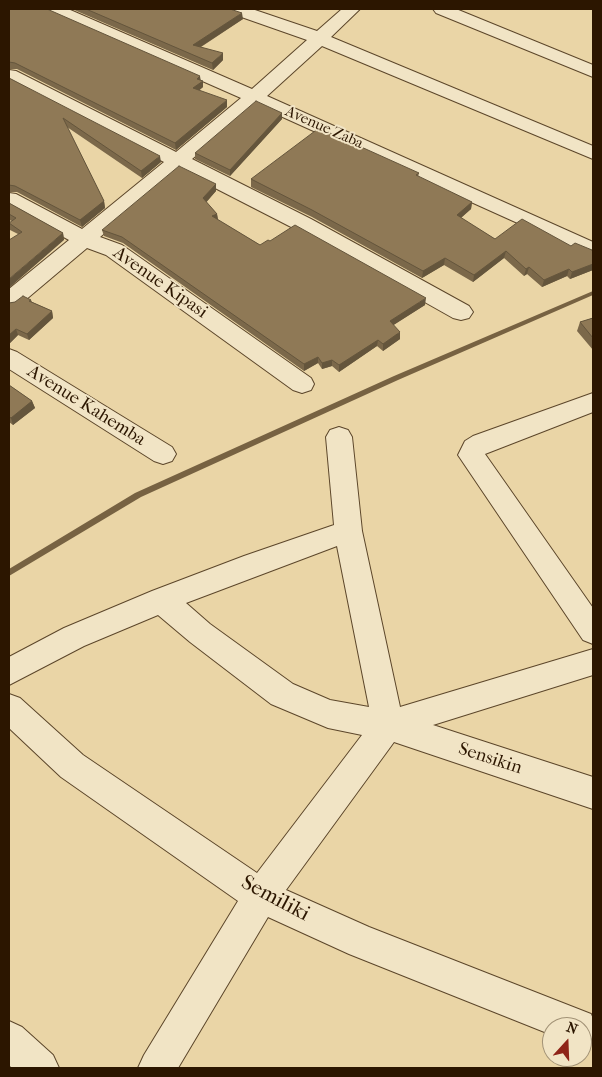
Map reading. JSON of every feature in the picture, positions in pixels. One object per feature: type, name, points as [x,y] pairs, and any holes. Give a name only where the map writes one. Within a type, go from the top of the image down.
[{"type":"street","name":"Avenue Zaba","points":[[54,9],[254,96],[593,250]]},
{"type":"street","points":[[236,9],[319,38],[593,153]]},
{"type":"street","points":[[9,301],[254,96],[352,9]]},
{"type":"street","points":[[442,9],[593,72]]},
{"type":"street","points":[[9,75],[303,224],[461,312]]},
{"type":"street","name":"Avenue Kipasi","points":[[9,199],[84,239],[114,250],[302,384]]},
{"type":"street","name":"Avenue Kahemba","points":[[9,358],[163,454]]},
{"type":"street","points":[[589,411],[482,443],[474,448],[471,455],[593,631]]},
{"type":"street","points":[[339,437],[348,531],[388,725]]},
{"type":"street","points":[[9,672],[74,637],[162,600],[254,564],[348,531]]},
{"type":"street","name":"Sensikin","points":[[162,600],[200,634],[282,694],[328,714],[388,725],[593,793]]},
{"type":"street","points":[[157,1068],[261,896],[388,725],[593,662]]},
{"type":"street","name":"Semiliki","points":[[9,708],[72,766],[261,896],[361,942],[552,1017]]},
{"type":"street","points":[[9,1040],[40,1068]]},
{"type":"building","points":[[9,9],[47,9],[200,76],[197,79],[203,81],[193,88],[227,100],[175,143],[15,63],[9,62]]},
{"type":"building","points":[[86,9],[230,9],[242,13],[193,45],[223,53],[212,63]]},
{"type":"building","points":[[9,78],[160,156],[141,171],[63,118],[104,201],[80,220],[15,186],[9,185]]},
{"type":"building","points":[[256,101],[282,113],[230,170],[195,153]]},
{"type":"building","points":[[319,128],[419,173],[416,175],[472,202],[457,215],[495,239],[522,219],[571,246],[575,243],[592,250],[593,264],[572,272],[569,269],[544,280],[529,267],[526,269],[506,251],[474,275],[445,258],[423,271],[251,179]]},
{"type":"building","points":[[179,166],[216,184],[203,198],[217,214],[212,216],[260,245],[295,225],[426,298],[390,321],[400,332],[383,344],[378,340],[339,365],[332,360],[322,363],[318,357],[304,364],[122,237],[102,230]]},
{"type":"building","points":[[9,203],[63,233],[9,279],[9,240],[22,232],[9,223],[16,218],[9,214]]},
{"type":"building","points":[[23,296],[31,300],[29,301],[52,311],[27,334],[16,329],[9,335],[9,303],[15,302]]},
{"type":"building","points":[[593,318],[593,338],[580,322]]},
{"type":"building","points":[[9,385],[32,401],[11,418],[9,417]]},
{"type":"waterway","points":[[9,573],[138,495],[396,378],[593,293]]}]
